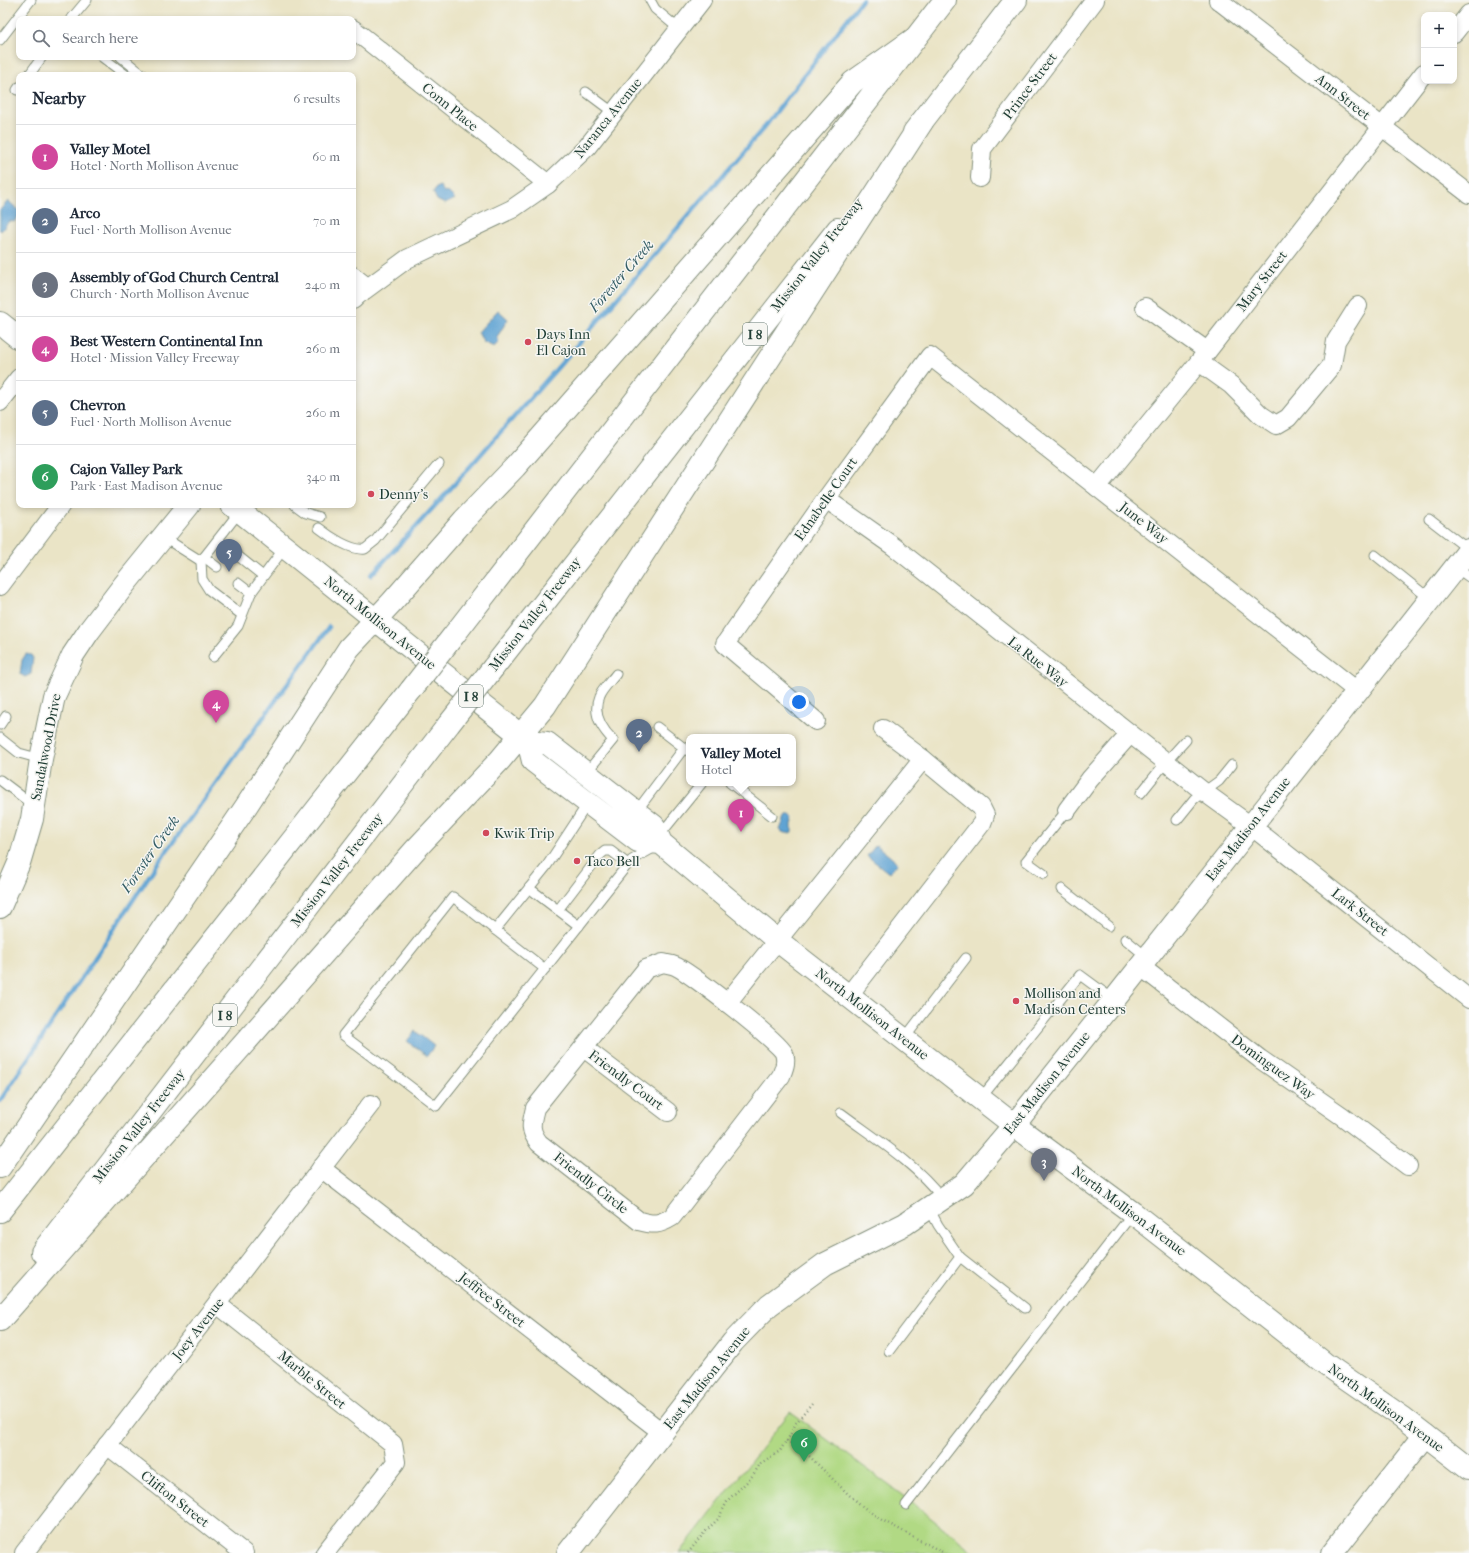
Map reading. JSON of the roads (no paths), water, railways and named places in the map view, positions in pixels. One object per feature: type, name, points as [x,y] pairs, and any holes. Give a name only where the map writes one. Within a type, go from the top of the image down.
[{"type":"main road","points":[[0,1211],[454,635],[945,0]]},
{"type":"main road","name":"Mission Valley Freeway","points":[[0,1307],[449,724],[922,122],[1016,0]]},
{"type":"main road","points":[[0,1167],[245,808],[349,648],[464,520],[515,467],[853,82],[914,39]]},
{"type":"main road","points":[[0,1320],[415,850],[500,760],[524,738],[922,122]]},
{"type":"main road","points":[[0,324],[16,336]]},
{"type":"main road","name":"Sandalwood Drive","points":[[0,907],[19,863],[32,819],[41,759],[54,696],[73,655],[93,626],[186,508]]},
{"type":"main road","name":"North Mollison Avenue","points":[[236,508],[524,738],[547,743],[654,826],[660,840],[778,941],[1014,1125],[1133,1213],[1324,1363],[1402,1417],[1469,1469]]},
{"type":"main road","name":"East Madison Avenue","points":[[568,1553],[733,1342],[769,1305],[825,1264],[905,1224],[964,1184],[1014,1125],[1114,1000],[1430,599],[1462,572],[1469,550]]},
{"type":"main road","points":[[524,738],[533,761],[638,841],[660,840]]},
{"type":"main road","points":[[591,805],[606,805],[621,814],[630,816],[636,812]]},
{"type":"main road","points":[[1332,1553],[1425,1435]]},
{"type":"street","name":"Naranca Avenue","points":[[356,297],[367,287],[406,259],[512,209],[548,184],[588,147],[702,0]]},
{"type":"street","name":"Prince Street","points":[[980,178],[982,149],[1095,0]]},
{"type":"street","name":"Ann Street","points":[[1218,0],[1469,194]]},
{"type":"street","points":[[1457,29],[1469,14]]},
{"type":"street","name":"Conn Place","points":[[356,31],[548,184]]},
{"type":"street","name":"Mary Street","points":[[1098,487],[1203,356],[1421,77]]},
{"type":"street","points":[[356,278],[367,287]]},
{"type":"street","points":[[1145,307],[1203,356],[1261,415],[1276,425],[1288,418],[1332,365],[1336,341],[1358,306]]},
{"type":"street","name":"June Way","points":[[930,356],[1357,691]]},
{"type":"street","name":"Ednabelle Court","points":[[816,721],[725,644],[826,498],[930,356]]},
{"type":"street","points":[[0,402],[16,382]]},
{"type":"street","name":"La Rue Way","points":[[826,498],[892,546],[1204,792],[1250,826]]},
{"type":"street","points":[[0,586],[59,508]]},
{"type":"street","points":[[849,995],[982,823],[985,814],[982,807],[883,729]]},
{"type":"street","points":[[1067,810],[1090,779],[1130,734]]},
{"type":"street","points":[[727,1003],[923,759]]},
{"type":"street","name":"Lark Street","points":[[1250,826],[1469,999]]},
{"type":"street","name":"Dominguez Way","points":[[1143,962],[1260,1060],[1342,1116],[1408,1166]]},
{"type":"street","name":"Friendly Circle","points":[[663,963],[676,966],[727,1003],[774,1041],[784,1052],[786,1064],[781,1076],[682,1204],[672,1216],[663,1223],[652,1225],[639,1221],[539,1144],[533,1135],[531,1124],[535,1108],[584,1048],[646,969],[663,963]]},
{"type":"street","name":"Friendly Court","points":[[584,1048],[668,1112]]},
{"type":"street","name":"Joey Avenue","points":[[24,1553],[371,1104]]},
{"type":"street","name":"Jeffree Street","points":[[321,1168],[663,1433]]},
{"type":"street","name":"Marble Street","points":[[217,1304],[393,1444],[396,1462],[325,1553]]},
{"type":"street","name":"Clifton Street","points":[[107,1445],[244,1553]]},
{"type":"lane","points":[[19,16],[31,0]]},
{"type":"lane","points":[[74,16],[87,0]]},
{"type":"lane","points":[[650,0],[655,9],[679,29]]},
{"type":"lane","points":[[0,40],[16,19]]},
{"type":"lane","points":[[30,72],[40,60]]},
{"type":"lane","points":[[106,60],[122,72]]},
{"type":"lane","points":[[125,60],[139,72]]},
{"type":"lane","points":[[586,92],[614,113]]},
{"type":"lane","points":[[319,528],[330,537],[354,548],[365,549],[375,541],[439,464]]},
{"type":"lane","points":[[236,508],[218,540],[203,559],[202,580],[209,590],[242,615]]},
{"type":"lane","points":[[299,508],[306,513],[320,516]]},
{"type":"lane","points":[[1429,519],[1469,550]]},
{"type":"lane","points":[[163,536],[217,567]]},
{"type":"lane","points":[[218,540],[263,576]]},
{"type":"lane","points":[[213,656],[238,626],[251,593],[285,547]]},
{"type":"lane","points":[[1375,555],[1430,599]]},
{"type":"lane","points":[[238,583],[251,593]]},
{"type":"lane","points":[[586,773],[613,740],[599,724],[597,709],[599,697],[616,674]]},
{"type":"lane","points":[[0,725],[6,716]]},
{"type":"lane","points":[[657,727],[686,749]]},
{"type":"lane","points":[[0,738],[20,753],[41,759]]},
{"type":"lane","points":[[1141,793],[1186,740]]},
{"type":"lane","points":[[636,812],[686,751]]},
{"type":"lane","points":[[1177,820],[1194,799],[1219,781],[1232,765]]},
{"type":"lane","points":[[0,780],[34,806]]},
{"type":"lane","points":[[545,968],[453,897],[343,1035],[436,1106],[628,864],[660,840],[700,786]]},
{"type":"lane","points":[[734,786],[772,816]]},
{"type":"lane","points":[[495,930],[546,868],[591,805]]},
{"type":"lane","points":[[1044,874],[1026,861],[1067,810]]},
{"type":"lane","points":[[558,910],[600,855],[605,851],[611,851],[628,864]]},
{"type":"lane","points":[[529,888],[579,926]]},
{"type":"lane","points":[[1062,889],[1109,926]]},
{"type":"lane","points":[[1125,939],[1143,962]]},
{"type":"lane","points":[[904,1039],[966,958]]},
{"type":"lane","points":[[981,1098],[1080,975],[1114,1000]]},
{"type":"lane","points":[[841,1113],[917,1169],[930,1183],[936,1203],[938,1225],[960,1257],[1025,1308]]},
{"type":"lane","points":[[906,1505],[1133,1213]]},
{"type":"lane","points":[[889,1351],[960,1257]]},
{"type":"water","points":[[440,186],[444,192],[449,193],[455,199],[445,204],[437,200],[433,192]]},
{"type":"water","points":[[8,201],[16,208],[16,220],[14,222],[9,221],[1,231],[0,230],[0,210]]},
{"type":"water","points":[[498,310],[508,319],[497,337],[499,342],[494,347],[483,342],[478,332]]},
{"type":"water","points":[[26,654],[31,655],[33,658],[31,674],[25,677],[20,674],[22,660]]},
{"type":"water","points":[[790,815],[794,818],[792,832],[784,833],[780,830],[785,817]]},
{"type":"water","points":[[876,845],[898,863],[889,873],[867,856]]},
{"type":"water","points":[[415,1031],[434,1046],[427,1056],[407,1041]]},
{"type":"waterway","name":"Forester Creek","points":[[371,575],[444,496],[559,366],[767,124],[862,0]]},
{"type":"waterway","name":"Forester Creek","points":[[0,1101],[155,867],[329,627]]},
{"type":"place","name":"Days Inn El Cajon","points":[[528,342]]},
{"type":"place","name":"Denny's","points":[[371,494]]},
{"type":"place","name":"Chevron","points":[[229,572]]},
{"type":"place","name":"Best Western Continental Inn","points":[[216,723]]},
{"type":"place","name":"Arco","points":[[639,752]]},
{"type":"place","name":"Valley Motel","points":[[741,832]]},
{"type":"place","name":"Kwik Trip","points":[[486,833]]},
{"type":"place","name":"Taco Bell","points":[[577,861]]},
{"type":"place","name":"Mollison and Madison Centers","points":[[1016,1001]]},
{"type":"place","name":"Assembly of God Church Central","points":[[1044,1181]]},
{"type":"place","name":"Cajon Valley Park","points":[[804,1462]]}]
